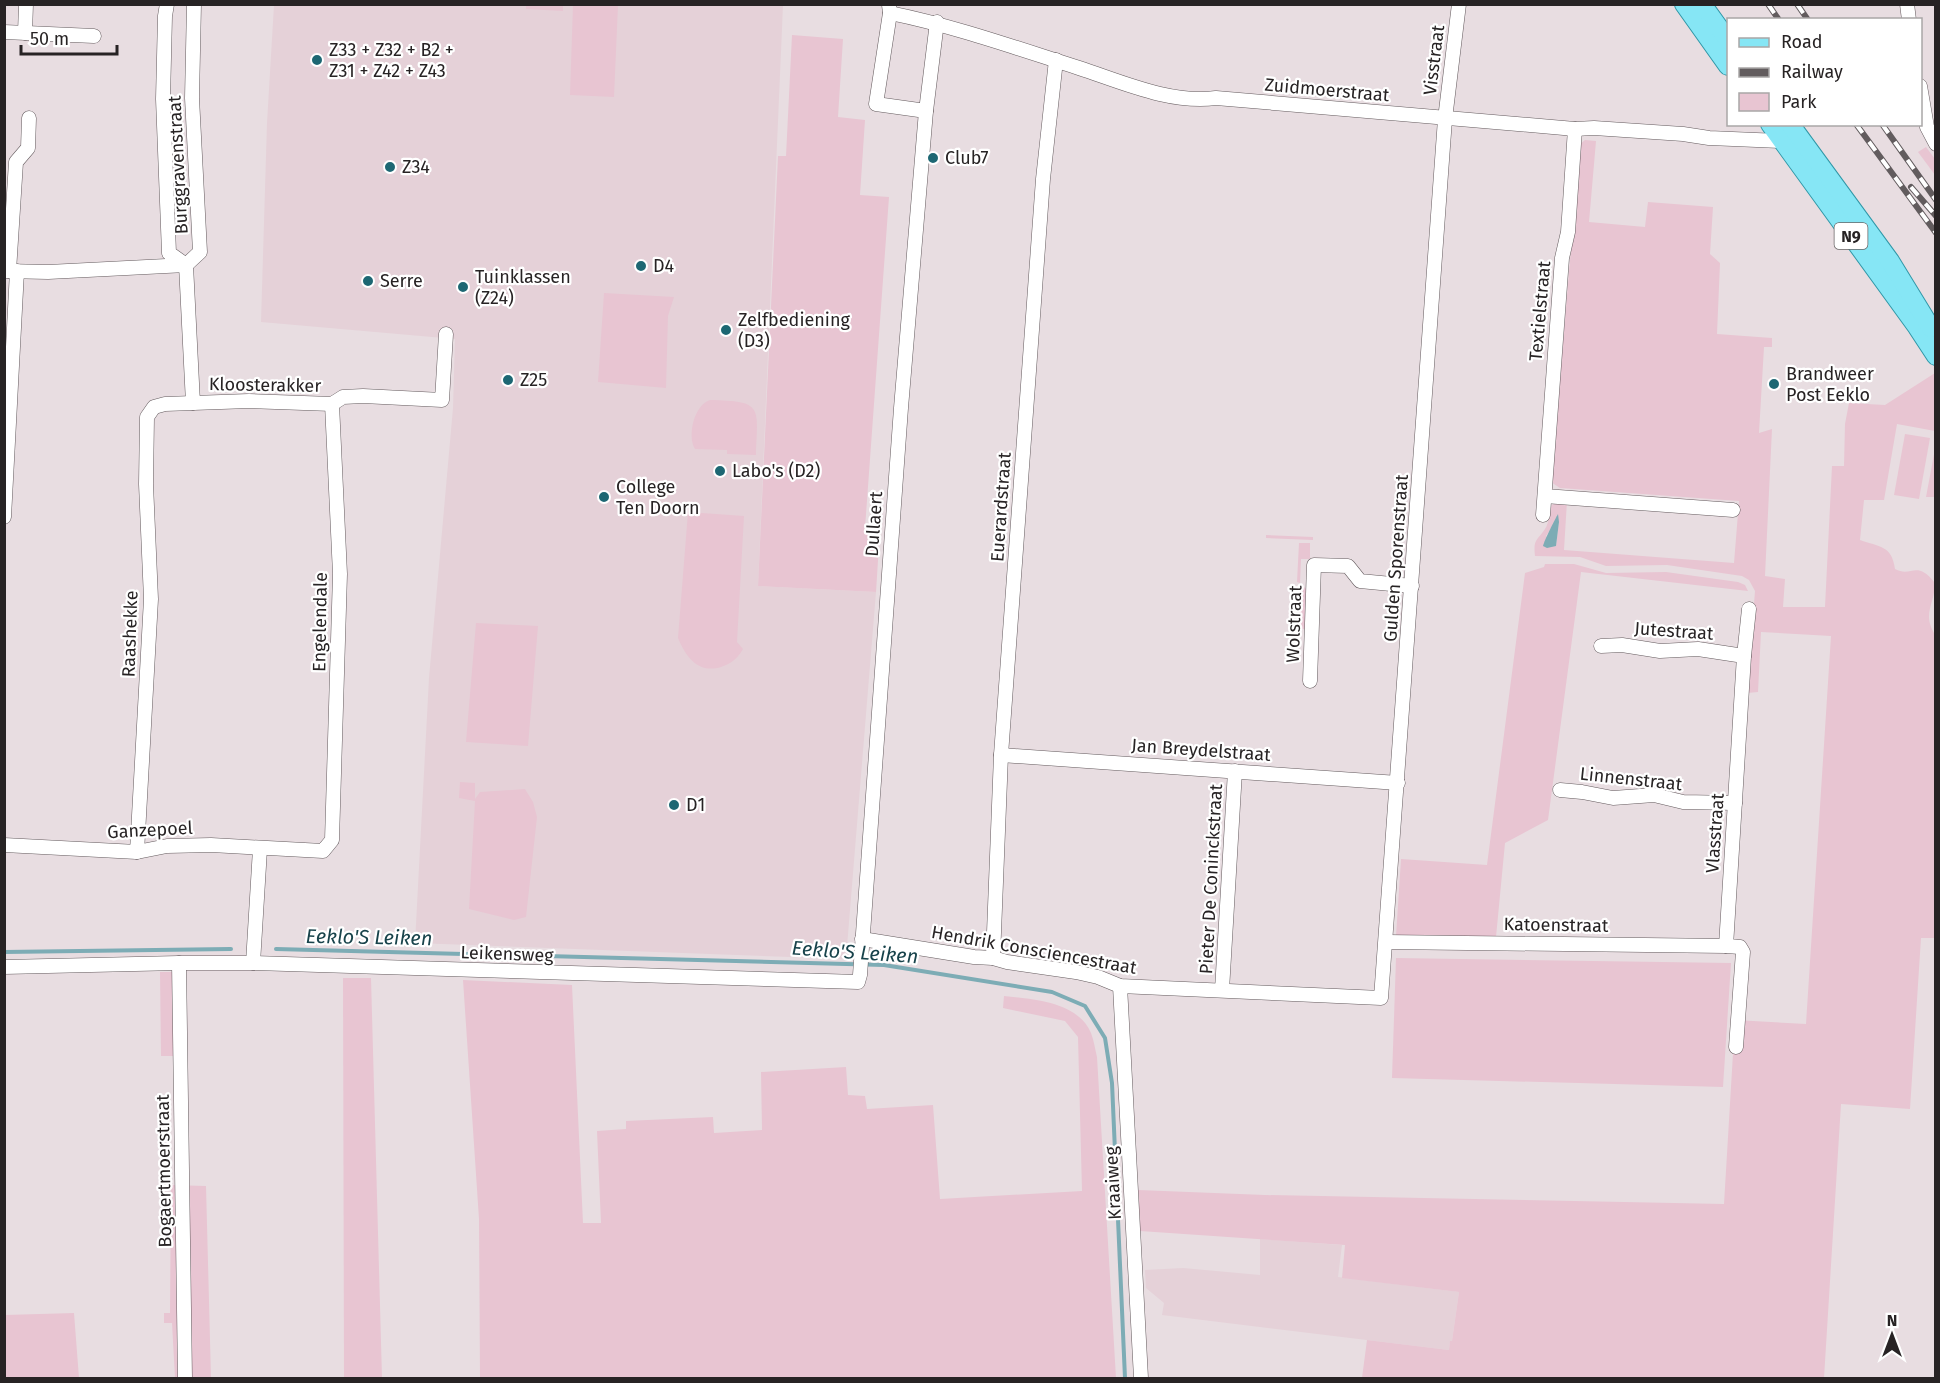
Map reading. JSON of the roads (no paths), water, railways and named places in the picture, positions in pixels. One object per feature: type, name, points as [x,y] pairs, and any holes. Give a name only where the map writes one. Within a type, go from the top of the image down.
[{"type":"main road","points":[[1684,4],[1727,65]]},
{"type":"main road","points":[[1702,4],[1727,39]]},
{"type":"main road","name":"N9","points":[[1775,126],[1789,132],[1890,261],[1935,335]]},
{"type":"main road","name":"N9","points":[[1789,132],[1935,356]]},
{"type":"street","points":[[25,33],[26,4]]},
{"type":"street","name":"Burggravenstraat","points":[[167,4],[163,99],[170,253],[186,265],[200,252],[192,98],[194,4]]},
{"type":"street","name":"Visstraat","points":[[1445,119],[1459,4]]},
{"type":"street","points":[[889,9],[876,104],[926,111]]},
{"type":"street","name":"Zuidmoerstraat","points":[[889,9],[938,22],[1164,95],[1445,119],[1709,138],[1789,132]]},
{"type":"street","name":"Dullaert","points":[[862,939],[901,408],[926,111],[938,22]]},
{"type":"street","points":[[4,32],[94,36]]},
{"type":"street","name":"Euerardstraat","points":[[993,958],[1001,755],[1042,179],[1056,60]]},
{"type":"street","points":[[1922,98],[1927,127],[1935,144]]},
{"type":"street","points":[[4,517],[10,271],[16,162],[28,148],[29,117]]},
{"type":"street","name":"Gulden Sporenstraat","points":[[1381,998],[1445,119]]},
{"type":"street","name":"Textielstraat","points":[[1543,515],[1562,258],[1568,232],[1575,129]]},
{"type":"street","points":[[10,271],[186,265]]},
{"type":"street","name":"Kloosterakker","points":[[186,265],[193,403]]},
{"type":"street","name":"Kloosterakker","points":[[147,417],[154,407],[165,404],[249,401],[332,404],[343,397],[442,400],[446,334]]},
{"type":"street","name":"Engelendale","points":[[332,404],[340,574],[332,840]]},
{"type":"street","name":"Raashekke","points":[[137,852],[151,599],[146,484],[147,417]]},
{"type":"street","points":[[1545,496],[1732,510]]},
{"type":"street","name":"Wolstraat","points":[[1310,681],[1314,565],[1348,566],[1360,581],[1412,586]]},
{"type":"street","name":"Vlasstraat","points":[[1726,946],[1749,609]]},
{"type":"street","name":"Jutestraat","points":[[1601,646],[1622,645],[1660,651],[1698,649],[1744,656]]},
{"type":"street","name":"Jan Breydelstraat","points":[[1001,755],[1398,783]]},
{"type":"street","name":"Pieter De Coninckstraat","points":[[1222,990],[1235,771]]},
{"type":"street","name":"Linnenstraat","points":[[1560,790],[1613,798],[1653,795],[1683,802],[1735,803]]},
{"type":"street","name":"Ganzepoel","points":[[4,845],[137,852],[168,846],[211,845],[323,851],[332,840]]},
{"type":"street","points":[[253,963],[260,849]]},
{"type":"street","name":"Leikensweg","points":[[4,967],[253,963],[858,982],[862,939]]},
{"type":"street","name":"Hendrik Consciencestraat","points":[[862,939],[1076,972],[1098,977],[1120,986],[1381,998]]},
{"type":"street","name":"Katoenstraat","points":[[1386,942],[1726,946]]},
{"type":"street","points":[[1726,946],[1740,947],[1743,952],[1736,1047]]},
{"type":"street","name":"Bogaertmoerstraat","points":[[179,963],[184,1378]]},
{"type":"street","name":"Kraaiweg","points":[[1120,986],[1141,1378]]},
{"type":"water","points":[[1558,514],[1556,546],[1547,548],[1543,546]]},
{"type":"waterway","name":"Eeklo'S Leiken","points":[[4,952],[231,949]]},
{"type":"waterway","name":"Eeklo'S Leiken","points":[[276,949],[884,965],[1052,992],[1085,1006],[1105,1038],[1112,1083],[1125,1378]]},
{"type":"railway","points":[[1768,4],[1778,18]]},
{"type":"railway","points":[[1797,4],[1807,18]]},
{"type":"railway","points":[[1857,126],[1936,233]]},
{"type":"railway","points":[[1883,126],[1936,200]]},
{"type":"railway","points":[[1911,187],[1936,216]]},
{"type":"place","name":"Z33 + Z32 + B2 + Z31 + Z42 + Z43","points":[[317,60]]},
{"type":"place","name":"Club7","points":[[933,158]]},
{"type":"place","name":"Z34","points":[[390,167]]},
{"type":"place","name":"D4","points":[[641,266]]},
{"type":"place","name":"Serre","points":[[368,281]]},
{"type":"place","name":"Tuinklassen (Z24)","points":[[463,287]]},
{"type":"place","name":"Zelfbediening (D3)","points":[[726,330]]},
{"type":"place","name":"Z25","points":[[508,380]]},
{"type":"place","name":"Brandweer Post Eeklo","points":[[1774,384]]},
{"type":"place","name":"Labo's (D2)","points":[[720,471]]},
{"type":"place","name":"College Ten Doorn","points":[[604,497]]},
{"type":"place","name":"D1","points":[[674,805]]}]
